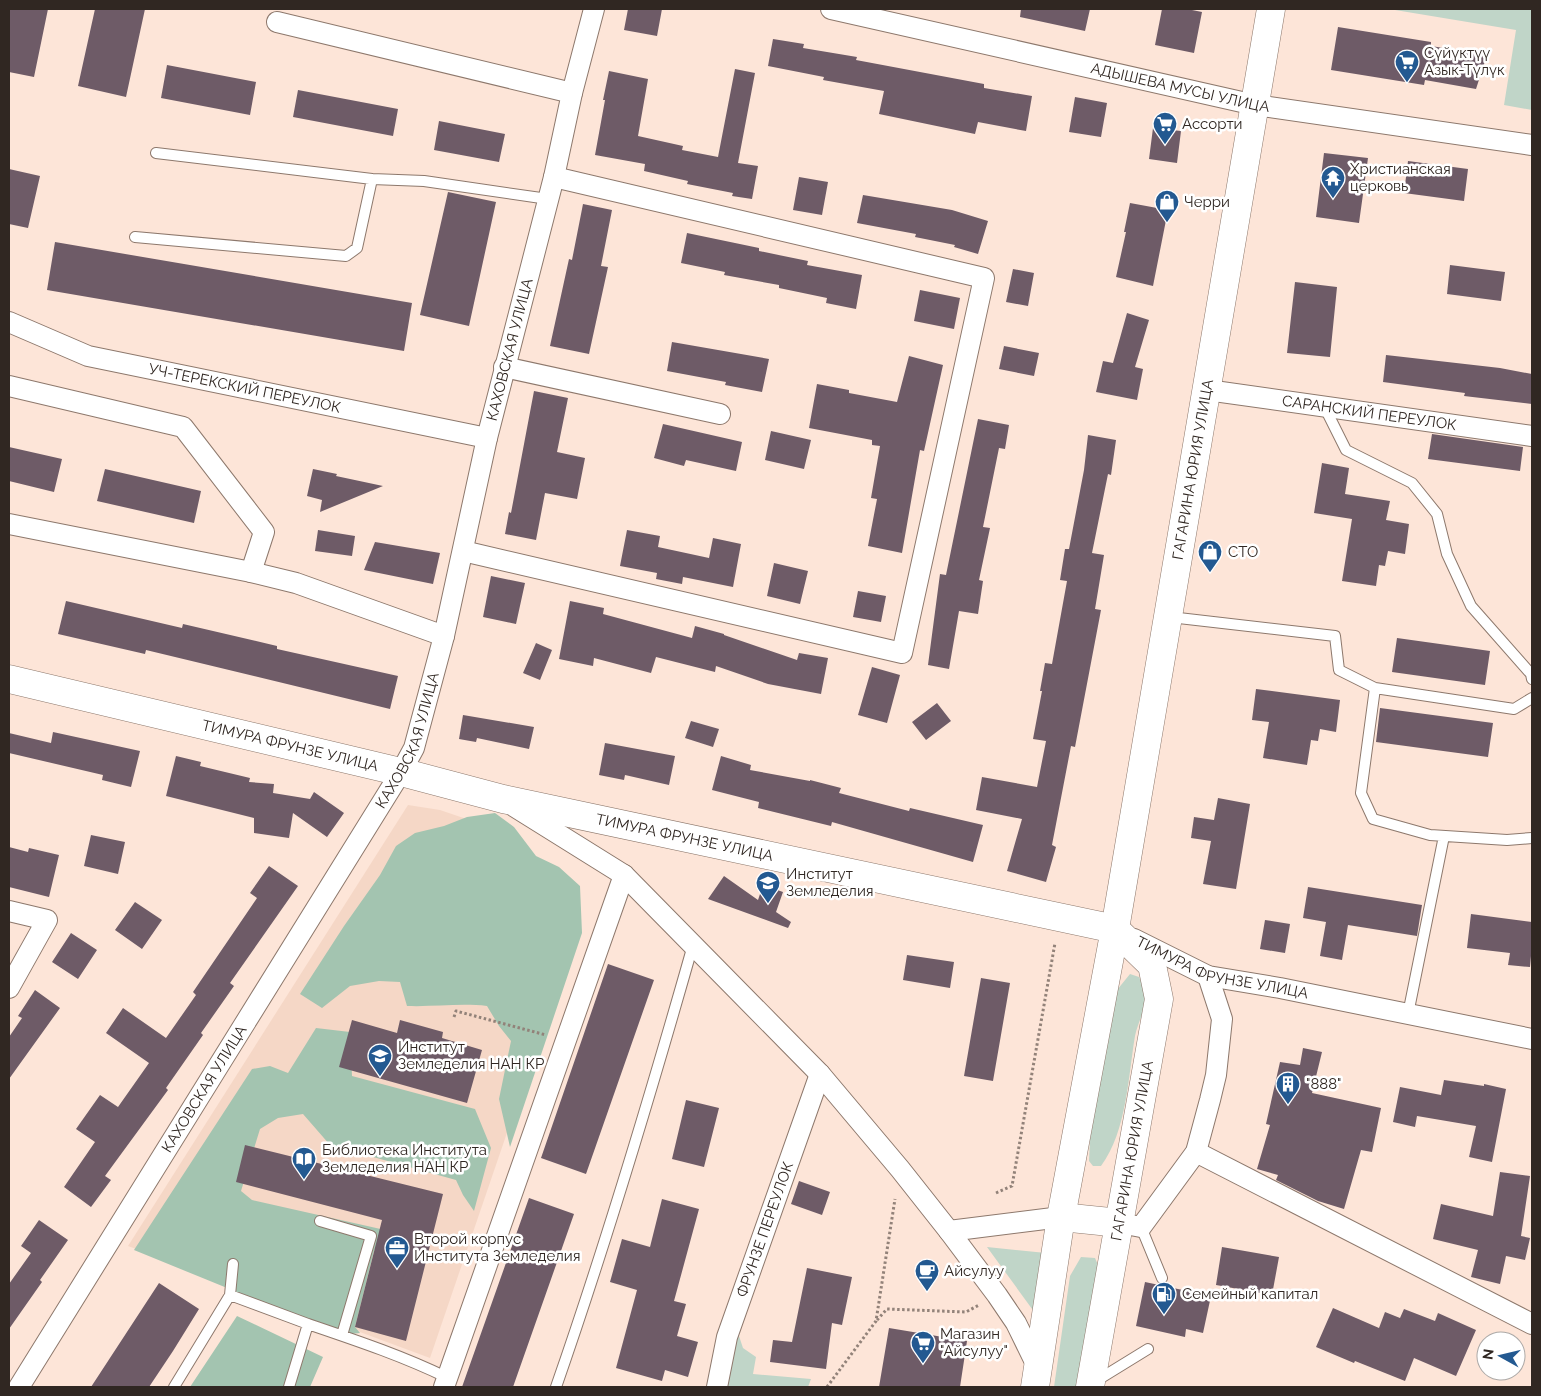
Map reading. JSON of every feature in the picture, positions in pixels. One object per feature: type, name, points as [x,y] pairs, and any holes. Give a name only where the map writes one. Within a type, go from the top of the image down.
[{"type":"main road","name":"ГАГАРИНА ЮРИЯ УЛИЦА","points":[[1036,1378],[1061,1217],[1115,929],[1271,9]]},
{"type":"main road","name":"ТИМУРА ФРУНЗЕ УЛИЦА","points":[[9,679],[401,772],[503,799],[1115,929]]},
{"type":"main road","name":"ГАГАРИНА ЮРИЯ УЛИЦА","points":[[1093,1386],[1131,1225],[1159,999],[1152,965],[1115,929]]},
{"type":"main road","points":[[1061,1217],[1131,1225]]},
{"type":"street","name":"КАХОВСКАЯ УЛИЦА","points":[[19,1387],[401,772],[414,748],[444,636],[504,367],[554,177],[572,93],[594,9]]},
{"type":"street","name":"АДЫШЕВА МУСЫ УЛИЦА","points":[[831,9],[1255,105],[1532,145]]},
{"type":"street","points":[[277,22],[572,93]]},
{"type":"street","points":[[463,551],[902,653],[984,278],[554,177]]},
{"type":"street","name":"УЧ-ТЕРЕКСКИЙ ПЕРЕУЛОК","points":[[9,322],[88,356],[487,438]]},
{"type":"street","points":[[504,367],[720,414]]},
{"type":"street","points":[[9,386],[183,427],[264,532],[251,572]]},
{"type":"street","name":"САРАНСКИЙ ПЕРЕУЛОК","points":[[1206,390],[1532,436]]},
{"type":"street","points":[[9,524],[251,572],[296,583],[444,636]]},
{"type":"street","points":[[503,799],[624,875],[820,1074],[900,1169],[997,1295],[1016,1323],[1036,1378]]},
{"type":"street","points":[[446,1382],[624,875]]},
{"type":"street","points":[[9,911],[47,920],[9,988]]},
{"type":"street","name":"ТИМУРА ФРУНЗЕ УЛИЦА","points":[[1115,929],[1208,976],[1280,988],[1532,1039]]},
{"type":"street","points":[[1131,1225],[1196,1152],[1216,1075],[1222,1019],[1208,976]]},
{"type":"street","name":"ФРУНЗЕ ПЕРЕУЛОК","points":[[717,1387],[727,1337],[820,1074]]},
{"type":"street","points":[[1196,1152],[1532,1324]]},
{"type":"street","points":[[949,1231],[1061,1217]]},
{"type":"lane","points":[[156,153],[372,179],[424,181],[548,199]]},
{"type":"lane","points":[[135,237],[346,256],[358,248],[372,179]]},
{"type":"lane","points":[[1325,408],[1346,450],[1412,483],[1437,514],[1448,554],[1471,606],[1532,674],[1532,679]]},
{"type":"lane","points":[[1169,617],[1335,636],[1339,670],[1375,688],[1514,709],[1532,698]]},
{"type":"lane","points":[[1375,688],[1361,793],[1373,819],[1430,835],[1507,840],[1532,838]]},
{"type":"lane","points":[[1408,1014],[1444,836]]},
{"type":"lane","points":[[556,1387],[584,1309],[619,1198],[693,945]]},
{"type":"lane","points":[[320,1221],[371,1236],[342,1335]]},
{"type":"lane","points":[[1131,1225],[1162,1278]]},
{"type":"lane","points":[[174,1387],[230,1295],[233,1264]]},
{"type":"lane","points":[[230,1295],[342,1335],[426,1368],[446,1382]]},
{"type":"lane","points":[[289,1387],[308,1324]]},
{"type":"lane","points":[[1093,1386],[1148,1349]]},
{"type":"path","points":[[996,1193],[1012,1186],[1055,943]]},
{"type":"path","points":[[454,1017],[456,1011],[566,1041]]},
{"type":"path","points":[[876,1321],[900,1169]]},
{"type":"path","points":[[826,1387],[887,1309],[966,1312],[997,1295]]},
{"type":"shaded area","name":"Институт Земледелия НАН КР","points":[[408,805],[440,810],[499,830],[567,897],[511,1121],[430,1358],[128,1246]]},
{"type":"green space","points":[[1389,9],[1532,9],[1532,110],[1504,105],[1516,30]]},
{"type":"green space","points":[[495,813],[514,827],[536,856],[559,867],[580,886],[582,933],[510,1147],[499,1099],[511,1041],[487,1006],[407,1006],[400,982],[379,981],[350,986],[322,1008],[300,994],[380,875],[396,846],[415,833],[444,826],[467,817]]},
{"type":"green space","points":[[1130,974],[1139,977],[1144,986],[1146,995],[1145,1006],[1135,1036],[1125,1103],[1116,1137],[1110,1152],[1101,1166],[1093,1166],[1089,1161],[1090,1139],[1117,990]]},
{"type":"green space","points":[[316,1028],[350,1032],[352,1076],[475,1109],[491,1148],[474,1211],[456,1180],[330,1145],[303,1114],[278,1118],[260,1129],[241,1191],[252,1200],[385,1230],[374,1251],[355,1327],[360,1333],[342,1335],[134,1250],[252,1069],[270,1066],[288,1073]]},
{"type":"green space","points":[[987,1247],[1046,1253],[1035,1313]]},
{"type":"green space","points":[[1081,1257],[1095,1258],[1101,1272],[1080,1387],[1054,1387],[1070,1276]]},
{"type":"green space","points":[[237,1316],[323,1357],[310,1387],[190,1387]]},
{"type":"green space","points":[[737,1330],[743,1348],[756,1357],[753,1374],[811,1379],[808,1387],[723,1387]]},
{"type":"building","points":[[9,9],[48,9],[34,77],[9,72]]},
{"type":"building","points":[[95,9],[145,9],[126,97],[78,86]]},
{"type":"building","points":[[628,9],[662,9],[657,36],[624,30]]},
{"type":"building","points":[[1021,9],[1090,9],[1085,31],[1020,17]]},
{"type":"building","points":[[1162,9],[1187,9],[1202,12],[1194,53],[1155,45]]},
{"type":"building","points":[[1338,27],[1431,42],[1431,46],[1487,55],[1476,89],[1425,80],[1424,85],[1331,70]]},
{"type":"building","points":[[773,39],[804,44],[803,48],[857,57],[856,60],[984,84],[984,88],[1032,96],[1026,131],[978,122],[975,134],[879,114],[884,91],[823,80],[824,77],[768,66]]},
{"type":"building","points":[[167,65],[256,82],[250,115],[161,98]]},
{"type":"building","points":[[735,69],[755,73],[738,163],[758,166],[752,199],[732,196],[733,193],[687,184],[688,181],[644,171],[645,164],[595,155],[609,71],[648,79],[638,136],[683,146],[682,150],[718,157]]},
{"type":"building","points":[[298,90],[398,109],[393,136],[293,117]]},
{"type":"building","points":[[1075,97],[1107,103],[1101,137],[1069,132]]},
{"type":"building","points":[[439,121],[505,134],[499,162],[434,150]]},
{"type":"building","points":[[1153,128],[1181,131],[1177,163],[1149,159]]},
{"type":"building","points":[[1324,153],[1368,158],[1359,223],[1316,217]]},
{"type":"building","points":[[1408,161],[1468,169],[1464,201],[1404,193]]},
{"type":"building","points":[[9,169],[40,176],[28,228],[9,224]]},
{"type":"building","points":[[799,177],[828,182],[822,215],[793,210]]},
{"type":"building","points":[[448,192],[496,202],[469,326],[420,315]]},
{"type":"building","points":[[863,195],[952,210],[988,221],[978,254],[954,247],[955,245],[915,237],[916,234],[857,223]]},
{"type":"building","points":[[1130,203],[1168,210],[1153,286],[1116,277]]},
{"type":"building","points":[[583,204],[612,210],[601,266],[608,267],[589,354],[550,346],[569,259],[572,260]]},
{"type":"building","points":[[687,233],[759,248],[759,251],[808,261],[807,265],[862,275],[856,309],[826,303],[827,298],[779,288],[779,285],[724,275],[725,272],[681,263]]},
{"type":"building","points":[[55,242],[412,303],[404,351],[47,290]]},
{"type":"building","points":[[1450,265],[1505,272],[1501,301],[1447,294]]},
{"type":"building","points":[[1013,269],[1034,273],[1028,306],[1006,302]]},
{"type":"building","points":[[1295,282],[1337,287],[1330,357],[1287,353]]},
{"type":"building","points":[[920,290],[960,298],[954,329],[914,321]]},
{"type":"building","points":[[1127,313],[1149,320],[1135,367],[1143,369],[1137,400],[1096,392],[1103,361],[1113,363]]},
{"type":"building","points":[[672,342],[769,359],[762,392],[725,385],[726,382],[667,371]]},
{"type":"building","points":[[1004,346],[1039,353],[1034,376],[999,369]]},
{"type":"building","points":[[1386,355],[1500,368],[1532,374],[1532,404],[1464,396],[1465,393],[1383,382]]},
{"type":"building","points":[[909,356],[943,365],[924,451],[920,450],[902,553],[868,546],[877,499],[871,498],[880,446],[872,445],[872,440],[809,428],[817,384],[849,390],[849,393],[897,402]]},
{"type":"building","points":[[534,391],[568,398],[557,452],[585,458],[577,499],[545,493],[536,540],[505,534],[509,512],[511,513]]},
{"type":"building","points":[[978,419],[1009,425],[1005,449],[999,448],[983,527],[990,528],[979,580],[983,581],[978,614],[959,611],[949,669],[928,665],[940,574],[946,575]]},
{"type":"building","points":[[663,424],[742,442],[736,471],[686,460],[684,466],[654,458]]},
{"type":"building","points":[[771,431],[811,440],[804,469],[765,460]]},
{"type":"building","points":[[1432,434],[1523,447],[1520,471],[1428,459]]},
{"type":"building","points":[[1088,435],[1116,440],[1111,475],[1108,474],[1092,553],[1104,555],[1095,609],[1101,610],[1075,747],[1071,746],[1052,845],[1056,847],[1046,882],[1007,871],[1022,819],[976,810],[982,777],[1037,787],[1046,741],[1033,739],[1045,663],[1052,664],[1067,581],[1060,580],[1065,549],[1069,549],[1084,470]]},
{"type":"building","points":[[9,447],[62,459],[54,492],[9,481]]},
{"type":"building","points":[[1322,463],[1349,468],[1345,494],[1390,501],[1386,520],[1409,524],[1405,554],[1388,551],[1385,566],[1379,565],[1376,586],[1342,581],[1352,519],[1314,513]]},
{"type":"building","points":[[105,469],[201,491],[194,523],[97,501]]},
{"type":"building","points":[[313,469],[383,486],[320,512],[322,500],[307,496]]},
{"type":"building","points":[[318,530],[355,536],[352,556],[315,551]]},
{"type":"building","points":[[627,530],[660,536],[658,547],[709,558],[713,538],[741,544],[733,587],[683,577],[682,584],[656,579],[657,573],[620,566]]},
{"type":"building","points":[[375,542],[440,553],[433,584],[364,570]]},
{"type":"building","points":[[774,563],[808,571],[800,604],[767,596]]},
{"type":"building","points":[[491,576],[525,583],[516,624],[483,617]]},
{"type":"building","points":[[858,591],[886,596],[881,622],[853,617]]},
{"type":"building","points":[[66,601],[182,628],[183,624],[277,646],[277,649],[398,676],[390,709],[146,650],[145,654],[58,634]]},
{"type":"building","points":[[570,601],[604,608],[603,614],[692,638],[695,626],[724,634],[797,660],[799,653],[828,658],[821,694],[768,684],[716,666],[715,672],[656,657],[651,673],[594,658],[593,666],[559,659]]},
{"type":"building","points":[[1397,638],[1490,651],[1485,685],[1392,672]]},
{"type":"building","points":[[536,643],[552,650],[540,680],[523,673]]},
{"type":"building","points":[[872,667],[900,675],[887,723],[858,715]]},
{"type":"building","points":[[1256,689],[1340,700],[1336,732],[1320,729],[1318,741],[1311,740],[1307,765],[1263,758],[1269,722],[1252,720]]},
{"type":"building","points":[[937,703],[951,721],[926,740],[912,722]]},
{"type":"building","points":[[1380,708],[1493,723],[1488,757],[1376,742]]},
{"type":"building","points":[[463,715],[534,727],[529,749],[477,738],[476,742],[459,739]]},
{"type":"building","points":[[691,721],[719,729],[713,747],[685,738]]},
{"type":"building","points":[[53,732],[140,751],[131,787],[102,780],[103,775],[9,753],[9,733],[51,743]]},
{"type":"building","points":[[605,743],[675,756],[669,785],[625,775],[624,780],[599,775]]},
{"type":"building","points":[[176,756],[201,762],[200,766],[250,778],[249,782],[274,784],[273,793],[310,799],[314,792],[344,813],[327,837],[293,813],[289,838],[254,833],[254,818],[166,796]]},
{"type":"building","points":[[721,756],[751,765],[750,770],[810,780],[841,788],[839,793],[909,811],[910,808],[983,825],[973,862],[832,822],[831,826],[758,808],[759,802],[712,790]]},
{"type":"building","points":[[1218,798],[1250,804],[1236,889],[1203,884],[1211,841],[1191,838],[1194,817],[1214,820]]},
{"type":"building","points":[[91,835],[125,842],[118,874],[84,866]]},
{"type":"building","points":[[9,847],[28,852],[29,848],[59,855],[49,897],[9,887]]},
{"type":"building","points":[[269,866],[298,886],[230,983],[234,986],[166,1088],[168,1090],[105,1176],[111,1180],[91,1207],[64,1187],[95,1142],[76,1129],[100,1095],[118,1107],[149,1063],[106,1033],[123,1008],[166,1038],[196,995],[193,992],[257,898],[250,893]]},
{"type":"building","points":[[724,876],[758,900],[763,885],[783,892],[776,912],[791,922],[788,928],[708,899]]},
{"type":"building","points":[[1308,887],[1422,905],[1417,936],[1348,925],[1342,960],[1320,956],[1326,922],[1303,918]]},
{"type":"building","points":[[135,902],[162,920],[142,949],[115,930]]},
{"type":"building","points":[[1471,914],[1532,922],[1532,956],[1530,967],[1508,965],[1510,953],[1467,948]]},
{"type":"building","points":[[1265,920],[1290,924],[1285,953],[1260,949]]},
{"type":"building","points":[[71,933],[97,950],[78,979],[52,962]]},
{"type":"building","points":[[907,955],[954,962],[950,988],[903,980]]},
{"type":"building","points":[[608,964],[654,980],[586,1174],[541,1158]]},
{"type":"building","points":[[981,978],[1010,983],[993,1081],[964,1076]]},
{"type":"building","points":[[35,990],[60,1008],[9,1079],[9,1037],[22,1018],[18,1016]]},
{"type":"building","points":[[352,1020],[397,1033],[400,1020],[443,1032],[442,1038],[482,1050],[467,1103],[339,1067]]},
{"type":"building","points":[[1303,1048],[1322,1052],[1312,1093],[1381,1108],[1372,1152],[1361,1150],[1344,1209],[1318,1201],[1276,1180],[1278,1175],[1257,1169],[1270,1125],[1266,1124],[1280,1062],[1300,1065]]},
{"type":"building","points":[[1444,1080],[1484,1086],[1484,1084],[1506,1089],[1492,1162],[1469,1157],[1476,1126],[1417,1116],[1415,1127],[1393,1122],[1400,1087],[1441,1095]]},
{"type":"building","points":[[686,1100],[719,1108],[704,1167],[672,1159]]},
{"type":"building","points":[[245,1145],[443,1194],[406,1341],[355,1327],[382,1220],[236,1182]]},
{"type":"building","points":[[1500,1172],[1530,1176],[1521,1236],[1530,1238],[1525,1260],[1506,1256],[1500,1284],[1471,1277],[1478,1250],[1433,1239],[1441,1204],[1493,1216]]},
{"type":"building","points":[[799,1181],[830,1192],[822,1215],[791,1204]]},
{"type":"building","points":[[529,1198],[574,1214],[513,1387],[462,1387]]},
{"type":"building","points":[[662,1199],[699,1209],[674,1301],[686,1304],[677,1336],[698,1342],[688,1377],[665,1370],[662,1381],[616,1368],[637,1290],[610,1282],[622,1239],[650,1247]]},
{"type":"building","points":[[39,1220],[68,1240],[40,1280],[42,1282],[9,1329],[9,1284],[31,1253],[21,1246]]},
{"type":"building","points":[[1222,1247],[1279,1257],[1272,1295],[1216,1285]]},
{"type":"building","points":[[807,1268],[852,1277],[842,1325],[832,1323],[826,1369],[770,1362],[773,1340],[792,1342]]},
{"type":"building","name":"Семейный капитал","points":[[1145,1282],[1211,1296],[1203,1333],[1186,1329],[1185,1337],[1136,1326]]},
{"type":"building","points":[[159,1283],[199,1309],[173,1351],[149,1387],[91,1387]]},
{"type":"building","points":[[1333,1308],[1379,1328],[1385,1312],[1400,1318],[1404,1309],[1435,1321],[1438,1313],[1476,1330],[1456,1376],[1414,1358],[1405,1381],[1316,1347]]},
{"type":"building","name":"Магазин \"Айсулуу\"","points":[[889,1328],[967,1341],[960,1387],[879,1387]]},
{"type":"place","name":"Сүйүктүү Азык-Түлүк","points":[[1407,83]]},
{"type":"place","name":"Ассорти","points":[[1165,145]]},
{"type":"place","name":"Христианская церковь","points":[[1333,199]]},
{"type":"place","name":"Черри","points":[[1167,223]]},
{"type":"place","name":"CTO","points":[[1210,573]]},
{"type":"place","name":"Институт Земледелия","points":[[768,904]]},
{"type":"place","name":"Институт Земледелия НАН КР","points":[[380,1077]]},
{"type":"place","name":"\"888\"","points":[[1288,1105]]},
{"type":"place","name":"Библиотека Института Земледелия НАН КР","points":[[304,1180]]},
{"type":"place","name":"Второй корпус Института Земледелия","points":[[397,1269]]},
{"type":"place","name":"Айсулуу","points":[[927,1292]]},
{"type":"place","name":"Семейный капитал","points":[[1164,1315]]},
{"type":"place","name":"Магазин \"Айсулуу\"","points":[[923,1364]]}]
